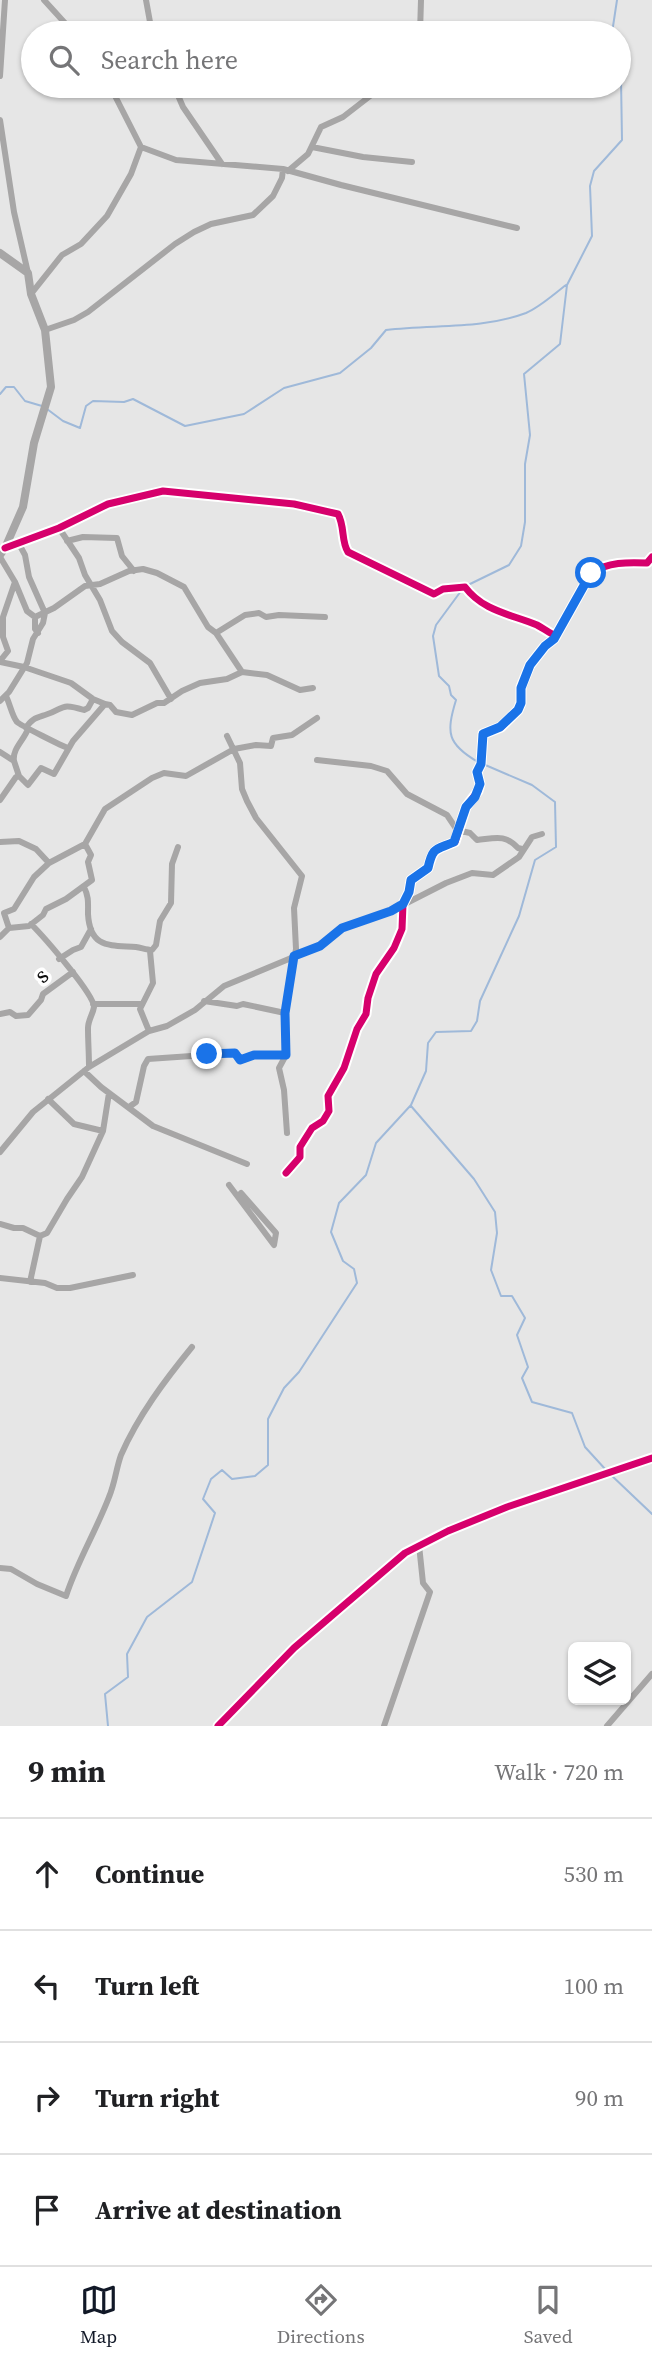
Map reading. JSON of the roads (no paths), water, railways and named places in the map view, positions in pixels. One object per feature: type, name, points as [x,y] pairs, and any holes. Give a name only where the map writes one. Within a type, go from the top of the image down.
[{"type":"street","points":[[0,76],[5,0]]},
{"type":"street","points":[[44,0],[63,21]]},
{"type":"street","points":[[146,0],[150,21]]},
{"type":"street","points":[[420,21],[421,0]]},
{"type":"street","points":[[116,98],[141,147],[176,160],[286,170],[517,228]]},
{"type":"street","points":[[179,98],[187,115],[222,164]]},
{"type":"street","points":[[45,330],[88,312],[194,232],[253,215],[273,196],[286,170],[312,147],[321,127],[342,117],[367,98]]},
{"type":"street","points":[[0,120],[14,212],[31,294],[45,330],[51,387],[34,443],[23,507],[5,539],[2,553],[27,611],[35,617]]},
{"type":"street","points":[[31,294],[62,255],[81,243],[107,216],[131,174],[141,147]]},
{"type":"street","points":[[312,147],[363,157],[412,162]]},
{"type":"street","points":[[0,253],[28,274]]},
{"type":"street","points":[[2,553],[108,504],[163,491],[293,504],[338,514],[348,552],[434,594],[443,589],[465,587],[487,607],[539,626],[556,636]]},
{"type":"street","points":[[59,528],[79,558],[112,631],[150,663],[170,699]]},
{"type":"street","points":[[67,541],[83,537],[117,538],[122,556],[134,571]]},
{"type":"street","points":[[19,544],[26,555],[29,577],[45,613],[33,639],[30,656],[3,698],[15,720],[68,748]]},
{"type":"street","points":[[286,1173],[300,1157],[300,1147],[312,1128],[323,1121],[329,1111],[328,1096],[340,1076],[357,1029],[366,1014],[376,974],[394,948],[402,929],[403,904],[411,880],[428,868],[430,856],[440,845],[453,844],[460,831],[466,807],[475,797],[480,784],[477,772],[481,764],[483,734],[500,727],[518,710],[521,688],[530,665],[556,636],[591,573],[599,567],[614,563],[647,563],[652,557]]},
{"type":"street","points":[[35,617],[90,584],[100,584],[114,576],[143,569],[158,573],[184,587],[208,627],[216,633],[242,672]]},
{"type":"street","points":[[15,582],[3,617],[3,636],[8,651],[0,662],[71,683],[93,699],[110,705],[116,712],[129,715],[170,699],[200,683],[227,679],[242,672],[267,675],[300,690],[313,688]]},
{"type":"street","points":[[216,633],[245,615],[259,613],[266,617],[279,614],[325,617]]},
{"type":"street","points":[[35,617],[35,629],[38,633]]},
{"type":"street","points":[[93,699],[84,710],[58,707],[34,719],[27,728],[14,753],[14,761],[19,776],[28,785],[41,768],[54,774],[68,748],[105,704]]},
{"type":"street","points":[[9,928],[4,913],[14,909],[34,877],[49,863],[85,844],[105,809],[152,778],[164,774],[186,776],[234,749],[256,745],[271,746],[273,738],[292,735],[317,718]]},
{"type":"street","points":[[227,736],[240,763],[242,789],[247,802],[256,818],[302,876],[294,908],[296,949],[285,1013],[286,1055],[279,1068],[284,1090],[287,1133]]},
{"type":"street","points":[[0,752],[14,761]]},
{"type":"street","points":[[317,760],[371,766],[387,771],[407,794],[447,815],[460,831],[470,833],[477,840],[507,838],[522,849]]},
{"type":"street","points":[[0,800],[19,776]]},
{"type":"street","points":[[0,1152],[33,1112],[87,1069],[149,1031],[167,1026],[224,986],[320,946],[342,928],[391,911],[472,873],[493,875],[519,857],[532,837],[542,834]]},
{"type":"street","points":[[0,842],[19,841],[36,849],[49,863]]},
{"type":"street","points":[[0,937],[9,928],[31,924],[43,915],[46,909],[60,903],[93,878],[88,862],[91,855],[85,844]]},
{"type":"street","points":[[84,887],[89,895],[91,929],[103,944],[150,951],[155,949],[160,922],[171,903],[172,864],[178,847]]},
{"type":"street","points":[[31,924],[73,972],[93,1004],[88,1026],[87,1069],[109,1093],[153,1126],[247,1164]]},
{"type":"street","points":[[60,959],[81,947],[91,929]]},
{"type":"street","points":[[149,1031],[140,1015],[142,1004],[153,983],[150,951]]},
{"type":"street","name":"s","points":[[0,1014],[5,1012],[16,1016],[28,1015],[43,994],[73,972]]},
{"type":"street","points":[[204,1001],[237,1006],[243,1004],[285,1013]]},
{"type":"street","points":[[93,1004],[142,1004]]},
{"type":"street","points":[[129,1107],[136,1102],[148,1059],[235,1053],[240,1060],[254,1055],[286,1055]]},
{"type":"street","points":[[0,1224],[23,1228],[40,1236],[47,1233],[66,1199],[76,1188],[103,1131],[109,1093]]},
{"type":"street","points":[[48,1099],[74,1124],[103,1131]]},
{"type":"street","points":[[229,1185],[274,1245],[276,1233],[241,1193]]},
{"type":"street","points":[[30,1282],[40,1236]]},
{"type":"street","points":[[0,1278],[70,1288],[133,1275]]},
{"type":"street","points":[[0,1568],[12,1569],[37,1584],[66,1596],[109,1498],[122,1454],[166,1379],[192,1347]]},
{"type":"street","points":[[218,1726],[294,1648],[386,1568],[419,1545],[507,1507],[652,1458]]},
{"type":"street","points":[[384,1726],[430,1592],[423,1583],[419,1545]]},
{"type":"street","points":[[607,1726],[652,1674]]},
{"type":"waterway","points":[[614,21],[617,0]]},
{"type":"waterway","points":[[468,585],[509,565],[521,546],[525,522],[525,464],[530,435],[524,374],[560,344],[567,285],[592,236],[590,186],[594,171],[622,140],[621,98]]},
{"type":"waterway","points":[[47,409],[63,421],[80,428],[86,406],[93,401],[124,402],[133,399],[185,426],[244,414],[284,388],[340,373],[371,348],[386,330],[474,324],[509,318],[542,304],[566,285]]},
{"type":"waterway","points":[[0,394],[6,387],[14,387],[25,401],[42,406]]},
{"type":"waterway","points":[[461,591],[436,625],[433,636],[439,676],[449,686],[451,695],[456,700],[450,729],[452,737],[460,749],[478,762]]},
{"type":"waterway","points":[[108,1726],[105,1694],[128,1677],[127,1654],[147,1617],[192,1582],[215,1513],[203,1499],[211,1479],[222,1470],[232,1479],[255,1476],[268,1465],[268,1419],[284,1388],[299,1372],[357,1283],[354,1269],[343,1261],[331,1232],[339,1203],[366,1175],[376,1143],[411,1105],[426,1071],[428,1043],[436,1032],[471,1031],[477,1021],[480,1001],[519,916],[535,860],[556,847],[555,802],[532,785],[483,764]]},
{"type":"waterway","points":[[411,1106],[474,1179],[495,1212],[497,1233],[491,1270],[501,1296],[512,1296],[525,1318],[517,1335],[528,1367],[522,1378],[532,1402],[572,1413],[585,1447],[606,1470]]},
{"type":"waterway","points":[[610,1474],[652,1514]]}]
